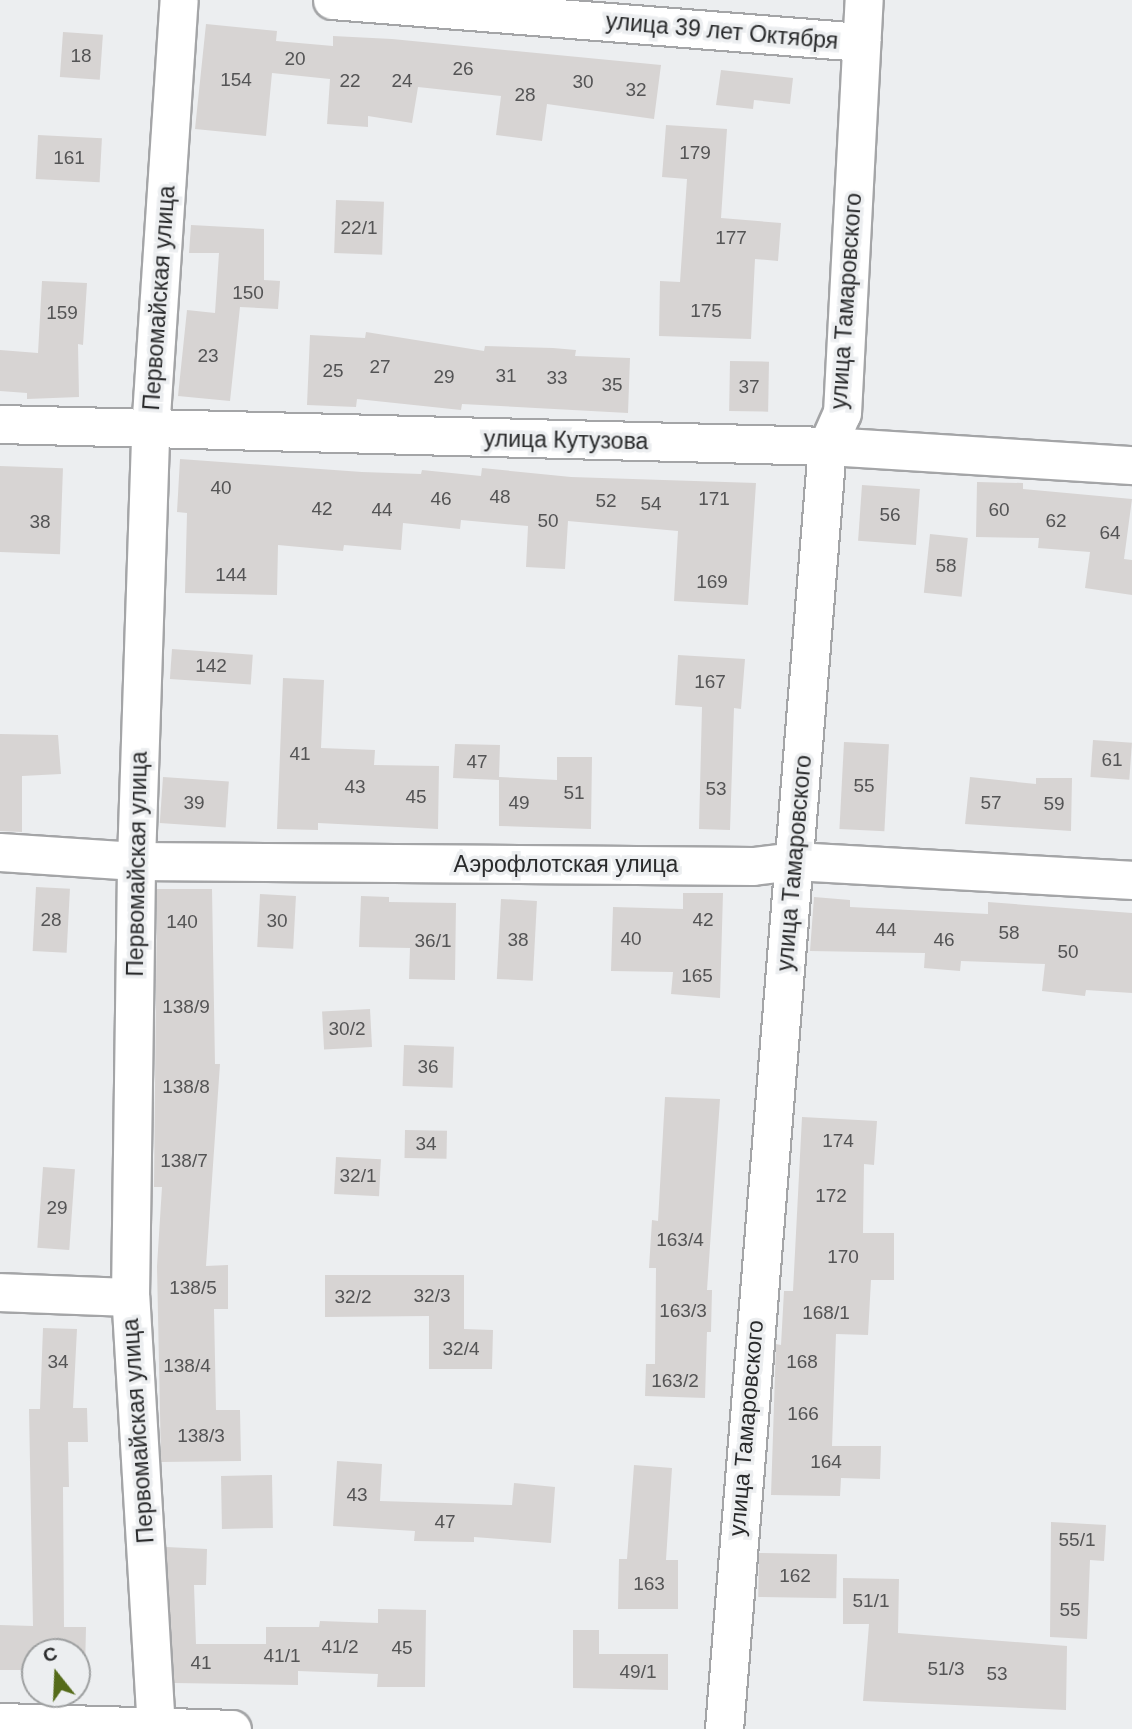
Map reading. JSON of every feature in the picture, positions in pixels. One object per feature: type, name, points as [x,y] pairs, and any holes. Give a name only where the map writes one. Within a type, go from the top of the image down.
[{"type":"street","name":"Первомайская улица","points":[[156,1727],[130,1297],[136,861],[150,431],[179,0]]},
{"type":"street","name":"улица 39 лет Октября","points":[[332,0],[861,42]]},
{"type":"street","name":"улица Тамаровского","points":[[724,1729],[827,446],[842,413],[864,0]]},
{"type":"street","name":"улица Кутузова","points":[[0,424],[150,431],[827,446],[1132,466]]},
{"type":"street","name":"Аэрофлотская улица","points":[[0,852],[136,861],[753,866],[794,861],[1132,880]]},
{"type":"street","points":[[0,1292],[130,1297]]},
{"type":"street","points":[[0,1722],[232,1729]]},
{"type":"building","points":[[206,24],[277,31],[276,41],[333,46],[333,36],[392,39],[661,65],[654,119],[547,104],[542,141],[496,135],[501,96],[418,87],[412,123],[368,116],[368,127],[327,124],[330,79],[272,73],[266,136],[195,129]]},
{"type":"building","points":[[63,32],[103,35],[100,80],[60,77]]},
{"type":"building","points":[[721,70],[793,78],[790,104],[754,100],[753,109],[716,105]]},
{"type":"building","points":[[666,125],[727,129],[721,218],[781,223],[778,261],[755,259],[751,339],[659,336],[660,281],[680,282],[687,179],[662,177]]},
{"type":"building","points":[[38,135],[102,138],[100,182],[36,179]]},
{"type":"building","points":[[336,200],[384,202],[382,255],[334,253]]},
{"type":"building","points":[[191,225],[264,229],[264,280],[280,281],[278,309],[240,307],[230,401],[178,396],[187,310],[215,313],[219,253],[189,253]]},
{"type":"building","points":[[42,281],[87,283],[83,345],[78,344],[79,397],[27,399],[27,393],[0,391],[0,350],[38,353]]},
{"type":"building","points":[[366,332],[484,351],[485,346],[553,348],[576,350],[575,356],[630,358],[628,413],[462,404],[461,410],[357,399],[356,407],[307,405],[310,335],[365,338]]},
{"type":"building","points":[[730,361],[769,362],[768,412],[729,411]]},
{"type":"building","points":[[180,459],[362,472],[421,474],[422,470],[481,476],[482,468],[571,477],[756,483],[748,605],[674,601],[678,531],[568,521],[565,569],[526,567],[528,526],[461,520],[460,529],[403,523],[401,550],[344,545],[343,551],[278,545],[277,595],[185,593],[187,513],[177,512]]},
{"type":"building","points":[[0,466],[63,468],[60,554],[0,552]]},
{"type":"building","points":[[977,482],[1023,483],[1023,489],[1132,499],[1124,559],[1132,560],[1132,595],[1085,588],[1090,552],[1038,548],[1039,538],[976,537]]},
{"type":"building","points":[[862,485],[920,489],[916,545],[858,541]]},
{"type":"building","points":[[930,534],[968,538],[962,597],[924,593]]},
{"type":"building","points":[[172,649],[253,655],[251,685],[170,679]]},
{"type":"building","points":[[678,655],[745,659],[741,709],[734,708],[730,830],[699,829],[702,707],[675,705]]},
{"type":"building","points":[[283,678],[324,680],[321,748],[375,750],[374,765],[439,766],[438,829],[318,823],[318,830],[277,829]]},
{"type":"building","points":[[0,734],[58,735],[61,774],[22,776],[22,832],[0,831]]},
{"type":"building","points":[[1093,740],[1132,743],[1129,780],[1090,777]]},
{"type":"building","points":[[844,742],[889,744],[884,831],[839,829]]},
{"type":"building","points":[[455,744],[500,745],[499,777],[557,780],[557,757],[592,757],[591,829],[499,826],[499,780],[453,778]]},
{"type":"building","points":[[163,777],[229,782],[226,827],[160,823]]},
{"type":"building","points":[[970,777],[1036,784],[1036,778],[1072,778],[1071,831],[965,824]]},
{"type":"building","points":[[36,887],[70,889],[67,953],[33,951]]},
{"type":"building","points":[[157,889],[212,889],[215,1064],[220,1064],[206,1266],[228,1265],[228,1309],[214,1309],[216,1410],[240,1410],[241,1461],[161,1462],[157,1266],[162,1187],[154,1187]]},
{"type":"building","points":[[683,893],[723,893],[720,998],[671,994],[673,972],[611,971],[613,907],[683,909]]},
{"type":"building","points":[[260,894],[296,896],[293,949],[257,947]]},
{"type":"building","points":[[361,896],[389,897],[389,902],[456,903],[455,980],[409,979],[410,948],[359,947]]},
{"type":"building","points":[[814,897],[850,900],[850,907],[988,914],[988,902],[1132,913],[1132,993],[1086,990],[1085,996],[1042,991],[1045,964],[961,961],[960,971],[924,968],[925,953],[810,951]]},
{"type":"building","points":[[501,899],[537,901],[533,981],[497,979]]},
{"type":"building","points":[[370,1009],[372,1047],[324,1049],[322,1012]]},
{"type":"building","points":[[404,1045],[454,1047],[453,1088],[403,1086]]},
{"type":"building","points":[[665,1097],[720,1099],[707,1290],[712,1290],[711,1332],[707,1332],[705,1398],[645,1396],[646,1364],[655,1364],[656,1268],[649,1268],[652,1220],[658,1221]]},
{"type":"building","points":[[802,1117],[877,1121],[874,1165],[864,1164],[863,1233],[894,1233],[894,1280],[871,1280],[868,1335],[836,1334],[832,1446],[881,1446],[880,1479],[841,1478],[840,1496],[771,1495],[776,1344],[781,1345],[784,1291],[793,1291]]},
{"type":"building","points":[[405,1130],[447,1131],[447,1159],[405,1158]]},
{"type":"building","points":[[336,1157],[381,1159],[379,1196],[334,1194]]},
{"type":"building","points":[[43,1167],[75,1169],[69,1250],[37,1248]]},
{"type":"building","points":[[325,1275],[464,1275],[464,1329],[493,1330],[492,1369],[429,1369],[429,1316],[325,1317]]},
{"type":"building","points":[[43,1328],[77,1329],[73,1408],[87,1408],[88,1442],[68,1442],[69,1487],[63,1487],[64,1627],[86,1627],[86,1638],[21,1638],[21,1670],[0,1670],[0,1625],[33,1626],[29,1409],[40,1409]]},
{"type":"building","points":[[337,1461],[382,1464],[380,1501],[512,1505],[514,1483],[555,1487],[551,1543],[474,1537],[474,1542],[414,1541],[415,1531],[333,1526]]},
{"type":"building","points":[[634,1465],[672,1468],[666,1560],[678,1560],[678,1609],[618,1609],[619,1559],[627,1559]]},
{"type":"building","points":[[272,1475],[273,1528],[222,1529],[221,1476]]},
{"type":"building","points":[[1051,1522],[1106,1525],[1104,1561],[1090,1560],[1087,1639],[1050,1637]]},
{"type":"building","points":[[166,1547],[207,1549],[206,1585],[194,1585],[196,1644],[266,1644],[266,1627],[319,1627],[320,1621],[378,1623],[378,1609],[426,1610],[425,1687],[377,1687],[378,1674],[298,1671],[298,1685],[174,1683]]},
{"type":"building","points":[[759,1553],[837,1554],[836,1598],[758,1597]]},
{"type":"building","points":[[843,1578],[899,1579],[898,1633],[1067,1646],[1066,1710],[863,1701],[869,1624],[843,1624]]},
{"type":"building","points":[[573,1630],[599,1630],[599,1654],[668,1654],[668,1690],[573,1688]]}]
